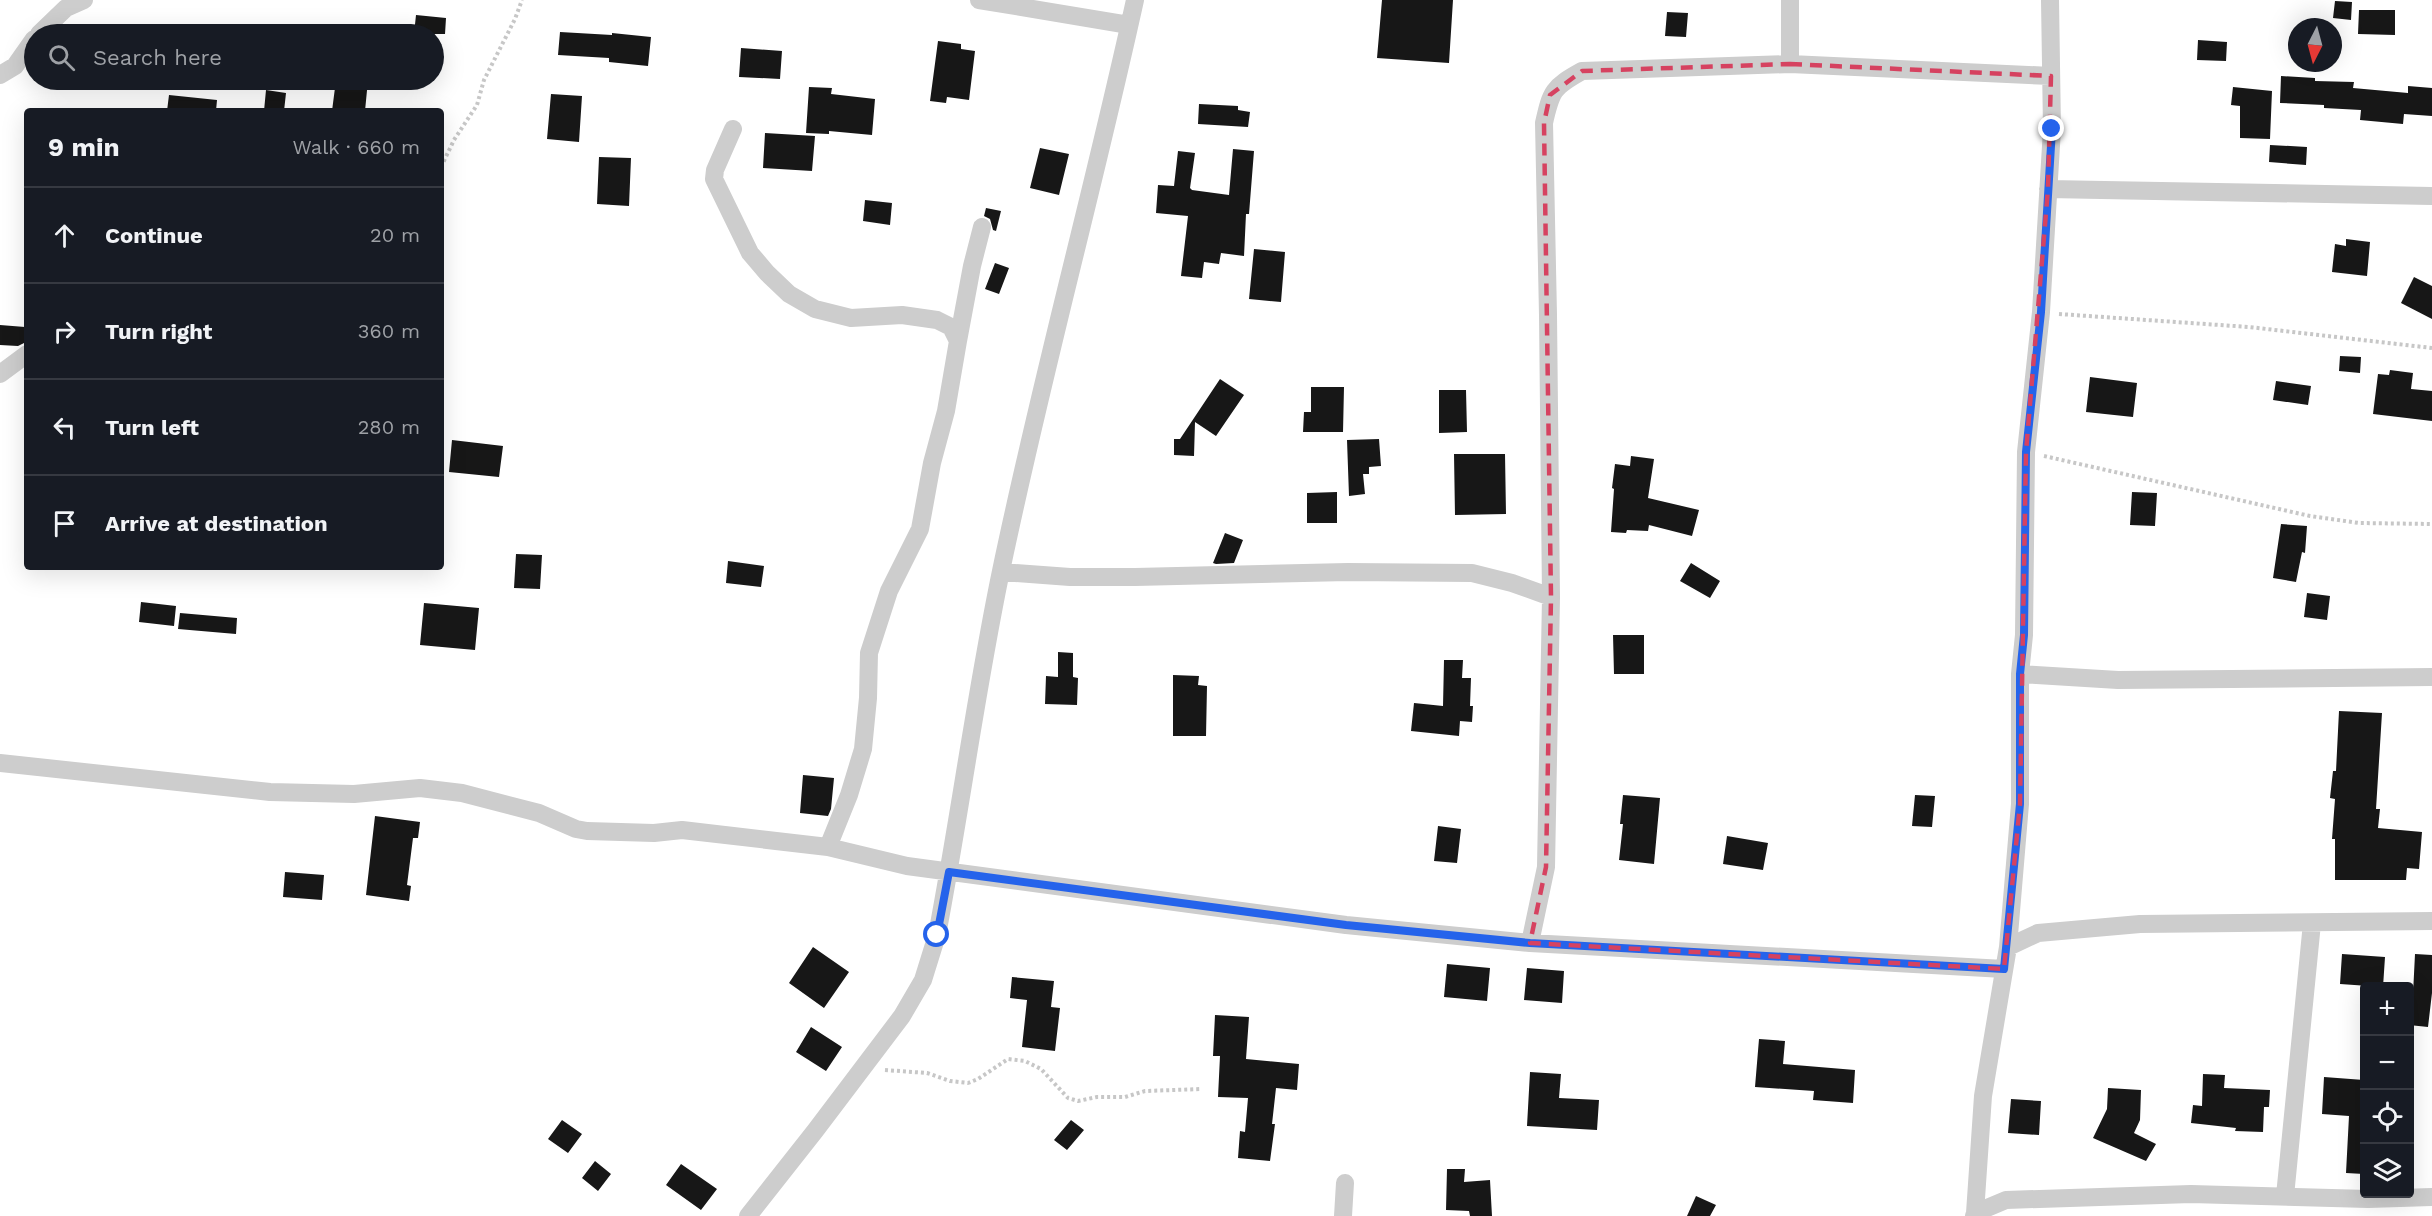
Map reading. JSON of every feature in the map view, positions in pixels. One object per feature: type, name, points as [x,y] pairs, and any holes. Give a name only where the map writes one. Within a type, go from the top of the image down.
[{"type":"street","points":[[49,24],[66,8],[84,0]]},
{"type":"street","points":[[979,0],[1129,25]]},
{"type":"street","points":[[748,1216],[902,1016],[923,980],[937,935],[1001,572],[1135,0]]},
{"type":"street","points":[[1790,0],[1790,64]]},
{"type":"street","points":[[2050,0],[2052,129],[2041,312],[2026,452],[2024,635],[2020,674],[2020,804],[2008,947],[1983,1096],[1974,1215],[2006,1200],[2191,1194],[2285,1196],[2368,1208],[2432,1197]]},
{"type":"street","points":[[0,75],[15,66],[24,53]]},
{"type":"street","points":[[1530,943],[1546,867],[1551,597],[1544,123],[1550,95],[1564,81],[1582,71],[1790,64],[2051,76]]},
{"type":"street","points":[[733,129],[715,170],[714,179],[750,253],[789,294],[815,309],[851,318],[902,315],[937,320],[951,327],[958,341]]},
{"type":"street","points":[[2048,189],[2432,196]]},
{"type":"street","points":[[828,847],[849,795],[863,749],[868,698],[869,653],[889,591],[920,529],[932,463],[946,411],[972,266],[982,227]]},
{"type":"street","points":[[0,374],[24,356]]},
{"type":"street","points":[[1001,572],[1124,577],[1348,572],[1472,573],[1512,583],[1551,597]]},
{"type":"street","points":[[2020,674],[2118,680],[2432,677]]},
{"type":"street","points":[[0,763],[270,792],[354,794],[420,788],[462,792],[538,813],[576,829],[587,831],[654,833],[682,830],[828,847],[907,866],[1346,925],[1530,943],[2004,969]]},
{"type":"street","points":[[2008,947],[2038,933],[2140,924],[2432,921]]},
{"type":"street","points":[[2285,1196],[2312,923]]},
{"type":"street","points":[[1343,1216],[1345,1183]]},
{"type":"path","points":[[444,161],[454,140],[477,105],[484,80],[515,19],[522,0]]},
{"type":"path","points":[[2041,312],[2249,327],[2432,348]]},
{"type":"path","points":[[2026,452],[2310,516],[2359,523],[2432,524]]},
{"type":"path","points":[[864,1066],[927,1073],[950,1081],[968,1083],[1008,1059],[1025,1061],[1041,1069],[1068,1098],[1078,1101],[1097,1097],[1125,1097],[1145,1091],[1202,1089]]},
{"type":"highlighted area","points":[[1790,64],[2051,76],[2048,189],[2026,452],[2020,804],[2004,969],[1530,943],[1546,867],[1551,597],[1544,123],[1550,95],[1582,71]]},
{"type":"building","points":[[1382,0],[1453,0],[1449,63],[1377,58]]},
{"type":"building","points":[[2335,1],[2352,2],[2351,20],[2333,18]]},
{"type":"building","points":[[2359,10],[2395,10],[2395,35],[2358,34]]},
{"type":"building","points":[[1667,12],[1688,13],[1686,37],[1665,36]]},
{"type":"building","points":[[416,15],[446,18],[445,34],[444,24],[415,24]]},
{"type":"building","points":[[560,32],[612,35],[612,33],[651,37],[648,66],[609,62],[609,58],[558,55]]},
{"type":"building","points":[[2198,40],[2227,42],[2226,61],[2197,60]]},
{"type":"building","points":[[938,41],[961,44],[961,49],[975,51],[969,100],[947,97],[946,103],[930,101]]},
{"type":"building","points":[[741,48],[782,51],[780,79],[739,77]]},
{"type":"building","points":[[2281,76],[2315,78],[2315,81],[2354,82],[2353,88],[2408,93],[2408,86],[2432,88],[2432,116],[2404,114],[2403,124],[2360,120],[2361,110],[2280,103]]},
{"type":"building","points":[[809,87],[832,88],[831,94],[875,99],[872,135],[829,131],[829,134],[806,133]]},
{"type":"building","points":[[2233,87],[2272,91],[2270,139],[2240,138],[2240,106],[2231,105]]},
{"type":"building","points":[[266,90],[286,93],[284,108],[264,108]]},
{"type":"building","points":[[335,90],[367,90],[365,108],[332,108]]},
{"type":"building","points":[[551,94],[582,96],[579,142],[547,139]]},
{"type":"building","points":[[169,95],[217,100],[216,108],[167,108]]},
{"type":"building","points":[[1199,104],[1238,106],[1238,110],[1250,112],[1248,127],[1198,124]]},
{"type":"building","points":[[765,133],[815,136],[812,171],[763,168]]},
{"type":"building","points":[[2270,145],[2307,147],[2306,165],[2269,162]]},
{"type":"building","points":[[1040,148],[1069,154],[1059,195],[1030,188]]},
{"type":"building","points":[[1233,149],[1254,151],[1249,214],[1246,214],[1244,256],[1221,253],[1219,264],[1204,262],[1202,278],[1181,276],[1188,216],[1156,213],[1158,185],[1174,186],[1178,151],[1195,153],[1190,188],[1229,195]]},
{"type":"building","points":[[599,157],[631,158],[629,206],[597,204]]},
{"type":"building","points":[[865,200],[892,203],[890,225],[863,221]]},
{"type":"building","points":[[986,208],[1001,211],[996,231],[993,230],[990,219],[984,216]]},
{"type":"building","points":[[2346,239],[2370,242],[2367,276],[2332,272],[2335,244],[2346,246]]},
{"type":"building","points":[[1254,249],[1285,252],[1281,302],[1249,299]]},
{"type":"building","points":[[995,263],[1009,268],[999,294],[985,289]]},
{"type":"building","points":[[2414,277],[2432,286],[2432,319],[2401,303]]},
{"type":"building","points":[[0,325],[24,327],[24,343],[18,346],[0,345]]},
{"type":"building","points":[[2340,356],[2361,357],[2360,373],[2339,371]]},
{"type":"building","points":[[2390,370],[2413,373],[2411,389],[2432,391],[2432,421],[2373,414],[2378,374],[2389,375]]},
{"type":"building","points":[[2090,377],[2137,383],[2133,417],[2086,412]]},
{"type":"building","points":[[1220,379],[1244,395],[1216,436],[1195,422],[1194,456],[1174,455],[1174,439],[1180,439]]},
{"type":"building","points":[[2276,381],[2311,386],[2308,405],[2273,400]]},
{"type":"building","points":[[1311,387],[1344,387],[1343,432],[1303,432],[1304,412],[1311,412]]},
{"type":"building","points":[[1439,390],[1466,390],[1467,432],[1439,433]]},
{"type":"building","points":[[1379,439],[1381,466],[1369,467],[1369,474],[1363,474],[1365,494],[1349,496],[1347,440]]},
{"type":"building","points":[[452,440],[503,446],[499,477],[449,472]]},
{"type":"building","points":[[1454,454],[1505,454],[1506,514],[1455,515]]},
{"type":"building","points":[[1631,456],[1654,459],[1648,498],[1699,510],[1692,536],[1649,525],[1648,531],[1611,532],[1615,464],[1630,466]]},
{"type":"building","points":[[1337,492],[1337,523],[1307,523],[1307,493]]},
{"type":"building","points":[[2132,492],[2157,493],[2155,526],[2130,525]]},
{"type":"building","points":[[2281,524],[2307,526],[2305,553],[2302,552],[2296,582],[2273,578]]},
{"type":"building","points":[[1225,533],[1243,540],[1234,563],[1213,563]]},
{"type":"building","points":[[516,554],[542,555],[540,589],[514,588]]},
{"type":"building","points":[[728,561],[764,566],[761,587],[726,583]]},
{"type":"building","points":[[1691,563],[1720,581],[1710,598],[1680,581]]},
{"type":"building","points":[[2307,593],[2330,596],[2327,620],[2304,617]]},
{"type":"building","points":[[141,602],[176,606],[174,626],[139,622]]},
{"type":"building","points":[[424,603],[479,608],[475,650],[420,645]]},
{"type":"building","points":[[180,613],[237,618],[236,634],[178,629]]},
{"type":"building","points":[[1613,635],[1644,635],[1644,674],[1614,674]]},
{"type":"building","points":[[1058,652],[1073,653],[1073,677],[1078,678],[1077,705],[1045,704],[1046,676],[1058,677]]},
{"type":"building","points":[[1444,660],[1463,660],[1462,678],[1471,678],[1472,722],[1460,721],[1459,736],[1411,731],[1414,703],[1443,706]]},
{"type":"building","points":[[1173,675],[1199,676],[1198,685],[1207,686],[1206,736],[1173,736]]},
{"type":"building","points":[[2339,711],[2382,713],[2376,809],[2380,809],[2378,828],[2422,832],[2419,869],[2407,868],[2406,880],[2335,880],[2335,839],[2332,839],[2335,799],[2330,798],[2333,771],[2336,771]]},
{"type":"building","points":[[803,775],[834,778],[831,809],[828,816],[800,813]]},
{"type":"building","points":[[1623,795],[1660,798],[1654,864],[1619,860]]},
{"type":"building","points":[[1915,795],[1935,796],[1932,827],[1912,826]]},
{"type":"building","points":[[375,816],[420,822],[418,838],[413,838],[407,885],[411,886],[409,901],[366,895]]},
{"type":"building","points":[[1438,826],[1461,829],[1457,863],[1434,861]]},
{"type":"building","points":[[1727,836],[1768,843],[1763,870],[1723,864]]},
{"type":"building","points":[[285,872],[324,875],[322,900],[283,897]]},
{"type":"building","points":[[813,947],[849,972],[824,1008],[789,983]]},
{"type":"building","points":[[2342,954],[2385,957],[2383,982],[2360,982],[2360,985],[2340,984]]},
{"type":"building","points":[[2415,954],[2432,955],[2432,993],[2428,1027],[2414,1026]]},
{"type":"building","points":[[1447,964],[1490,968],[1487,1001],[1444,997]]},
{"type":"building","points":[[1527,968],[1564,971],[1562,1003],[1524,1000]]},
{"type":"building","points":[[1012,977],[1054,981],[1051,1007],[1060,1008],[1055,1051],[1022,1047],[1027,1000],[1010,998]]},
{"type":"building","points":[[1215,1015],[1249,1017],[1246,1059],[1299,1064],[1297,1090],[1276,1088],[1272,1124],[1275,1124],[1270,1161],[1238,1158],[1240,1131],[1245,1132],[1248,1098],[1218,1097],[1220,1056],[1213,1056]]},
{"type":"building","points":[[811,1027],[842,1047],[826,1071],[796,1052]]},
{"type":"building","points":[[1759,1039],[1785,1041],[1783,1064],[1855,1070],[1853,1103],[1813,1100],[1814,1091],[1755,1087]]},
{"type":"building","points":[[1530,1072],[1561,1074],[1559,1098],[1599,1100],[1597,1130],[1527,1126]]},
{"type":"building","points":[[2203,1074],[2225,1075],[2224,1088],[2270,1090],[2269,1107],[2264,1107],[2263,1132],[2235,1131],[2236,1128],[2191,1123],[2193,1105],[2202,1106]]},
{"type":"building","points":[[2324,1077],[2360,1080],[2360,1174],[2346,1173],[2349,1116],[2322,1114]]},
{"type":"building","points":[[2108,1088],[2141,1090],[2140,1120],[2134,1133],[2156,1144],[2146,1161],[2093,1138],[2107,1109]]},
{"type":"building","points":[[2011,1099],[2041,1101],[2039,1135],[2008,1133]]},
{"type":"building","points":[[562,1120],[582,1134],[568,1153],[548,1139]]},
{"type":"building","points":[[1071,1120],[1084,1130],[1067,1150],[1054,1140]]},
{"type":"building","points":[[595,1161],[611,1174],[598,1191],[582,1178]]},
{"type":"building","points":[[681,1164],[717,1189],[701,1210],[666,1185]]},
{"type":"building","points":[[1447,1169],[1465,1169],[1464,1182],[1490,1180],[1492,1216],[1470,1216],[1469,1211],[1446,1210]]},
{"type":"building","points":[[1696,1196],[1716,1205],[1710,1216],[1687,1216]]},
{"type":"route","points":[[937,935],[949,872],[1346,925],[1530,943],[2004,969],[2008,947],[2020,804],[2020,674],[2024,635],[2026,452],[2041,312],[2052,129]]}]
